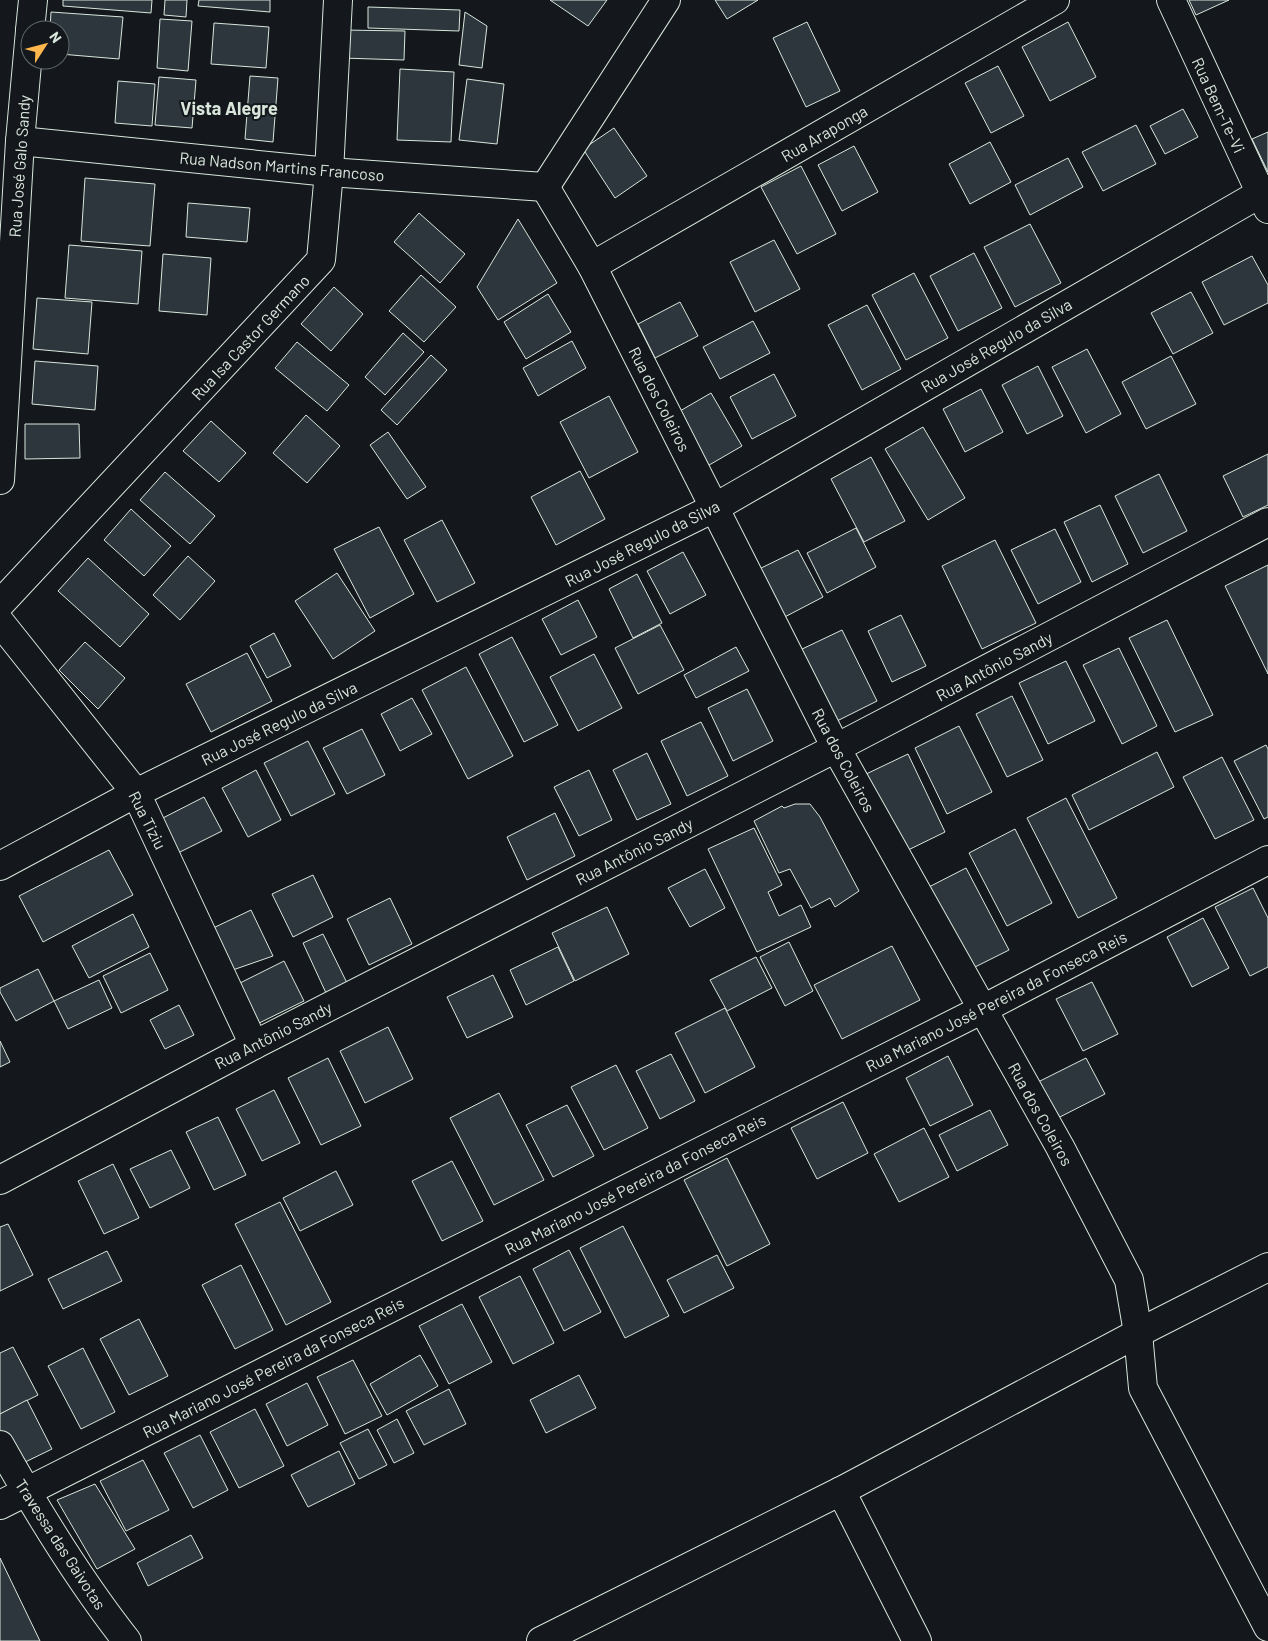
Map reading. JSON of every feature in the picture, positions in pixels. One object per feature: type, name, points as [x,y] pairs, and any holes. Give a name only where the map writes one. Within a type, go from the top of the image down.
[{"type":"street","name":"Rua José Galo Sandy","points":[[31,20],[33,0]]},
{"type":"street","name":"Rua Isa Castor Germano","points":[[0,604],[321,260],[329,172],[338,0]]},
{"type":"street","points":[[545,187],[666,0]]},
{"type":"street","name":"Rua Araponga","points":[[592,266],[1055,0]]},
{"type":"street","name":"Rua Bem-Te-Vi","points":[[1170,0],[1265,198]]},
{"type":"street","name":"Rua José Galo Sandy","points":[[0,480],[20,141],[26,70]]},
{"type":"street","name":"Rua Nadson Martins Francoso","points":[[20,141],[329,172],[545,187]]},
{"type":"street","name":"Rua dos Coleiros","points":[[545,187],[592,266],[836,748],[1060,1147],[1128,1280],[1138,1333],[1143,1388],[1268,1627]]},
{"type":"street","name":"Rua José Regulo da Silva","points":[[0,866],[136,793],[714,508],[1265,198]]},
{"type":"street","name":"Rua Antônio Sandy","points":[[0,1180],[254,1045],[836,748],[1268,522]]},
{"type":"street","name":"Rua Tiziu","points":[[0,622],[136,793],[254,1045]]},
{"type":"street","name":"Rua Mariano José Pereira da Fonseca Reis","points":[[0,1505],[983,1009],[1268,860]]},
{"type":"street","points":[[547,1640],[841,1491],[1268,1266]]},
{"type":"street","name":"Travessa das Gaivotas","points":[[0,1445],[26,1491],[105,1613],[127,1641]]},
{"type":"street","points":[[841,1491],[916,1641]]},
{"type":"building","points":[[63,0],[152,0],[151,13],[63,6]]},
{"type":"building","points":[[165,0],[187,0],[186,17],[164,15]]},
{"type":"building","points":[[199,0],[270,0],[270,12],[198,6]]},
{"type":"building","points":[[550,0],[607,0],[588,26]]},
{"type":"building","points":[[715,0],[758,0],[727,19]]},
{"type":"building","points":[[1189,0],[1229,0],[1196,15]]},
{"type":"building","points":[[368,7],[460,10],[459,31],[368,28]]},
{"type":"building","points":[[51,12],[123,17],[119,59],[70,55],[70,20],[51,20]]},
{"type":"building","points":[[465,12],[487,26],[482,68],[459,65]]},
{"type":"building","points":[[160,19],[192,21],[188,71],[157,68]]},
{"type":"building","points":[[807,22],[840,91],[806,107],[773,38]]},
{"type":"building","points":[[1068,22],[1096,77],[1050,101],[1022,47]]},
{"type":"building","points":[[214,23],[269,27],[266,68],[211,64]]},
{"type":"building","points":[[343,30],[405,31],[404,60],[342,58]]},
{"type":"building","points":[[998,66],[1024,116],[991,133],[965,83]]},
{"type":"building","points":[[400,69],[454,72],[451,142],[397,140]]},
{"type":"building","points":[[250,76],[278,78],[273,142],[245,139]]},
{"type":"building","points":[[159,77],[196,80],[192,128],[155,125]]},
{"type":"building","points":[[467,79],[504,84],[497,144],[459,140]]},
{"type":"building","points":[[118,81],[155,84],[152,126],[115,123]]},
{"type":"building","points":[[1183,109],[1198,137],[1165,154],[1150,126]]},
{"type":"building","points":[[1136,125],[1156,164],[1103,191],[1082,152]]},
{"type":"building","points":[[614,128],[647,176],[615,198],[583,149]]},
{"type":"building","points":[[1268,132],[1268,172],[1252,139]]},
{"type":"building","points":[[990,142],[1011,182],[970,204],[949,164]]},
{"type":"building","points":[[854,146],[878,192],[842,211],[818,165]]},
{"type":"building","points":[[1068,158],[1083,187],[1030,215],[1015,185]]},
{"type":"building","points":[[801,166],[836,234],[797,254],[761,187]]},
{"type":"building","points":[[85,178],[155,184],[150,246],[81,241]]},
{"type":"building","points":[[188,203],[250,208],[247,242],[186,237]]},
{"type":"building","points":[[419,213],[465,254],[440,283],[394,242]]},
{"type":"building","points":[[518,219],[557,283],[498,320],[477,287]]},
{"type":"building","points":[[1030,224],[1061,283],[1015,307],[984,247]]},
{"type":"building","points":[[774,240],[800,289],[755,312],[730,262]]},
{"type":"building","points":[[69,245],[142,251],[138,304],[65,298]]},
{"type":"building","points":[[974,253],[1002,308],[958,331],[930,276]]},
{"type":"building","points":[[163,254],[211,258],[207,315],[159,311]]},
{"type":"building","points":[[1252,256],[1268,285],[1268,303],[1224,325],[1202,282]]},
{"type":"building","points":[[914,273],[948,338],[906,360],[872,295]]},
{"type":"building","points":[[421,275],[456,307],[424,342],[389,311]]},
{"type":"building","points":[[334,287],[363,314],[331,351],[301,324]]},
{"type":"building","points":[[1191,292],[1213,333],[1173,354],[1151,313]]},
{"type":"building","points":[[548,294],[571,332],[526,359],[504,322]]},
{"type":"building","points":[[37,298],[92,302],[88,354],[33,349]]},
{"type":"building","points":[[680,302],[698,336],[655,358],[638,324]]},
{"type":"building","points":[[867,305],[901,369],[862,390],[828,325]]},
{"type":"building","points":[[753,321],[770,353],[720,379],[703,347]]},
{"type":"building","points":[[403,333],[424,352],[385,395],[365,377]]},
{"type":"building","points":[[572,341],[586,368],[538,396],[523,368]]},
{"type":"building","points":[[297,342],[349,385],[327,411],[275,368]]},
{"type":"building","points":[[1087,349],[1121,414],[1086,433],[1052,367]]},
{"type":"building","points":[[431,355],[447,370],[397,425],[381,410]]},
{"type":"building","points":[[1171,356],[1196,404],[1146,429],[1122,382]]},
{"type":"building","points":[[35,361],[98,366],[95,410],[32,404]]},
{"type":"building","points":[[1038,366],[1063,416],[1027,434],[1002,385]]},
{"type":"building","points":[[774,374],[796,416],[752,439],[730,397]]},
{"type":"building","points":[[981,389],[1003,432],[965,452],[943,409]]},
{"type":"building","points":[[711,393],[742,446],[704,468],[673,415]]},
{"type":"building","points":[[609,396],[638,452],[589,478],[560,422]]},
{"type":"building","points":[[306,415],[340,446],[307,483],[273,453]]},
{"type":"building","points":[[211,421],[246,453],[219,482],[183,451]]},
{"type":"building","points":[[25,424],[79,424],[80,458],[25,459]]},
{"type":"building","points":[[923,427],[965,498],[928,520],[885,449]]},
{"type":"building","points":[[388,432],[426,487],[407,499],[370,445]]},
{"type":"building","points":[[1268,454],[1268,505],[1243,517],[1223,476]]},
{"type":"building","points":[[871,457],[905,521],[864,542],[831,479]]},
{"type":"building","points":[[580,471],[605,519],[556,545],[531,497]]},
{"type":"building","points":[[165,472],[215,516],[190,544],[140,500]]},
{"type":"building","points":[[1159,474],[1187,531],[1143,553],[1115,496]]},
{"type":"building","points":[[1100,505],[1128,564],[1092,582],[1064,522]]},
{"type":"building","points":[[131,509],[171,546],[144,576],[104,540]]},
{"type":"building","points":[[442,520],[475,583],[437,602],[404,540]]},
{"type":"building","points":[[379,527],[414,594],[370,618],[334,549]]},
{"type":"building","points":[[856,528],[876,567],[827,593],[807,553]]},
{"type":"building","points":[[1055,529],[1081,582],[1038,604],[1011,550]]},
{"type":"building","points":[[995,540],[1036,623],[982,649],[942,566]]},
{"type":"building","points":[[798,550],[823,597],[777,621],[751,573]]},
{"type":"building","points":[[683,552],[706,595],[670,614],[647,571]]},
{"type":"building","points":[[188,556],[215,581],[180,620],[153,595]]},
{"type":"building","points":[[88,558],[149,614],[120,647],[58,591]]},
{"type":"building","points":[[1268,565],[1268,674],[1225,586]]},
{"type":"building","points":[[337,573],[375,631],[333,659],[295,601]]},
{"type":"building","points":[[637,574],[662,623],[633,638],[609,589]]},
{"type":"building","points":[[578,600],[597,637],[561,655],[542,619]]},
{"type":"building","points":[[901,615],[926,666],[892,682],[868,631]]},
{"type":"building","points":[[1167,620],[1213,715],[1175,732],[1129,638]]},
{"type":"building","points":[[660,625],[684,670],[638,694],[615,648]]},
{"type":"building","points":[[842,630],[877,701],[833,723],[798,651]]},
{"type":"building","points":[[274,633],[291,666],[267,678],[250,646]]},
{"type":"building","points":[[512,637],[558,725],[524,742],[479,654]]},
{"type":"building","points":[[85,642],[125,678],[98,709],[59,670]]},
{"type":"building","points":[[736,647],[749,671],[696,698],[684,675]]},
{"type":"building","points":[[1119,648],[1157,726],[1122,744],[1083,665]]},
{"type":"building","points":[[247,653],[272,701],[211,732],[186,684]]},
{"type":"building","points":[[594,654],[622,708],[578,731],[550,677]]},
{"type":"building","points":[[1066,661],[1095,721],[1048,744],[1019,683]]},
{"type":"building","points":[[466,667],[513,756],[468,779],[422,690]]},
{"type":"building","points":[[747,689],[773,741],[733,761],[708,708]]},
{"type":"building","points":[[1012,696],[1043,760],[1007,777],[976,714]]},
{"type":"building","points":[[412,698],[432,734],[400,751],[381,714]]},
{"type":"building","points":[[701,722],[728,776],[687,796],[661,741]]},
{"type":"building","points":[[959,726],[992,792],[947,814],[915,748]]},
{"type":"building","points":[[362,729],[385,775],[347,794],[323,748]]},
{"type":"building","points":[[308,741],[335,794],[291,816],[264,763]]},
{"type":"building","points":[[1266,745],[1268,749],[1268,817],[1264,819],[1234,761]]},
{"type":"building","points":[[1157,752],[1174,787],[1089,830],[1072,795]]},
{"type":"building","points":[[647,753],[671,804],[637,820],[613,770]]},
{"type":"building","points":[[908,754],[945,832],[900,854],[862,776]]},
{"type":"building","points":[[1222,757],[1254,820],[1215,839],[1183,777]]},
{"type":"building","points":[[256,770],[281,820],[248,837],[222,788]]},
{"type":"building","points":[[589,770],[612,820],[579,836],[554,787]]},
{"type":"building","points":[[204,797],[222,831],[174,855],[157,821]]},
{"type":"building","points":[[1066,798],[1117,898],[1078,918],[1027,818]]},
{"type":"building","points":[[795,804],[810,804],[820,817],[859,891],[835,907],[830,898],[811,908],[790,869],[779,873],[754,821],[782,806],[784,808]]},
{"type":"building","points":[[555,813],[575,856],[527,880],[507,837]]},
{"type":"building","points":[[754,828],[782,885],[768,892],[779,916],[801,905],[811,927],[757,952],[708,849]]},
{"type":"building","points":[[1015,829],[1052,903],[1007,926],[969,853]]},
{"type":"building","points":[[109,850],[133,895],[43,942],[19,896]]},
{"type":"building","points":[[966,868],[1009,950],[969,970],[927,888]]},
{"type":"building","points":[[705,869],[725,908],[690,927],[668,888]]},
{"type":"building","points":[[313,875],[333,917],[293,937],[272,894]]},
{"type":"building","points":[[1253,888],[1268,918],[1268,967],[1250,976],[1215,907]]},
{"type":"building","points":[[390,898],[412,944],[369,965],[347,919]]},
{"type":"building","points":[[607,907],[629,954],[575,981],[552,933]]},
{"type":"building","points":[[251,910],[273,956],[227,972],[209,930]]},
{"type":"building","points":[[133,914],[149,947],[89,978],[72,946]]},
{"type":"building","points":[[1203,918],[1229,968],[1192,987],[1167,937]]},
{"type":"building","points":[[323,934],[347,983],[326,993],[303,943]]},
{"type":"building","points":[[789,942],[813,991],[785,1006],[760,957]]},
{"type":"building","points":[[892,946],[920,1000],[842,1039],[814,985]]},
{"type":"building","points":[[558,947],[574,981],[526,1005],[510,970]]},
{"type":"building","points":[[150,953],[168,990],[121,1013],[103,976]]},
{"type":"building","points":[[756,957],[772,988],[727,1011],[710,980]]},
{"type":"building","points":[[284,961],[304,1001],[251,1027],[232,987]]},
{"type":"building","points":[[38,969],[54,1001],[16,1021],[0,992],[0,988]]},
{"type":"building","points":[[493,975],[513,1017],[467,1038],[447,997]]},
{"type":"building","points":[[99,980],[112,1008],[68,1029],[54,1001]]},
{"type":"building","points":[[1092,982],[1118,1034],[1083,1051],[1056,999]]},
{"type":"building","points":[[179,1005],[194,1035],[165,1049],[150,1020]]},
{"type":"building","points":[[725,1008],[755,1067],[705,1093],[675,1033]]},
{"type":"building","points":[[388,1027],[413,1079],[365,1103],[340,1051]]},
{"type":"building","points":[[0,1041],[10,1062],[0,1067]]},
{"type":"building","points":[[671,1054],[695,1101],[660,1119],[636,1071]]},
{"type":"building","points":[[948,1056],[973,1105],[930,1126],[906,1078]]},
{"type":"building","points":[[328,1058],[361,1126],[321,1145],[288,1078]]},
{"type":"building","points":[[1086,1058],[1105,1094],[1054,1120],[1036,1083]]},
{"type":"building","points":[[616,1065],[648,1128],[604,1150],[571,1087]]},
{"type":"building","points":[[274,1090],[300,1143],[262,1161],[236,1109]]},
{"type":"building","points":[[499,1093],[544,1180],[494,1205],[450,1118]]},
{"type":"building","points":[[843,1102],[868,1153],[817,1179],[791,1128]]},
{"type":"building","points":[[567,1105],[594,1156],[553,1177],[526,1125]]},
{"type":"building","points":[[990,1110],[1008,1145],[957,1171],[939,1135]]},
{"type":"building","points":[[218,1117],[246,1175],[214,1190],[186,1132]]},
{"type":"building","points":[[924,1128],[949,1177],[899,1202],[874,1154]]},
{"type":"building","points":[[171,1150],[190,1188],[150,1208],[130,1169]]},
{"type":"building","points":[[727,1158],[770,1244],[727,1266],[684,1180]]},
{"type":"building","points":[[452,1161],[483,1221],[442,1241],[412,1181]]},
{"type":"building","points":[[113,1164],[139,1218],[104,1234],[78,1181]]},
{"type":"building","points":[[336,1171],[353,1205],[300,1231],[283,1198]]},
{"type":"building","points":[[280,1202],[331,1302],[286,1325],[235,1224]]},
{"type":"building","points":[[8,1224],[33,1275],[0,1291],[0,1227]]},
{"type":"building","points":[[623,1226],[669,1316],[625,1338],[580,1248]]},
{"type":"building","points":[[569,1250],[601,1312],[564,1331],[533,1269]]},
{"type":"building","points":[[107,1251],[122,1281],[63,1309],[48,1279]]},
{"type":"building","points":[[717,1255],[734,1288],[684,1313],[667,1280]]},
{"type":"building","points":[[241,1265],[273,1330],[235,1349],[202,1285]]},
{"type":"building","points":[[520,1276],[554,1343],[513,1364],[479,1297]]},
{"type":"building","points":[[462,1304],[492,1362],[449,1384],[419,1326]]},
{"type":"building","points":[[139,1319],[168,1376],[129,1395],[100,1339]]},
{"type":"building","points":[[13,1347],[38,1395],[0,1414],[0,1353]]},
{"type":"building","points":[[83,1348],[115,1412],[81,1429],[48,1366]]},
{"type":"building","points":[[420,1355],[438,1386],[387,1415],[370,1384]]},
{"type":"building","points":[[353,1360],[382,1416],[345,1434],[317,1377]]},
{"type":"building","points":[[579,1375],[596,1408],[546,1433],[530,1400]]},
{"type":"building","points":[[307,1383],[328,1425],[287,1446],[266,1404]]},
{"type":"building","points":[[449,1389],[466,1424],[424,1445],[406,1411]]},
{"type":"building","points":[[27,1400],[52,1449],[17,1466],[0,1432],[0,1414]]},
{"type":"building","points":[[255,1409],[284,1466],[239,1488],[210,1432]]},
{"type":"building","points":[[397,1419],[414,1453],[394,1463],[377,1430]]},
{"type":"building","points":[[368,1429],[387,1465],[359,1479],[340,1443]]},
{"type":"building","points":[[200,1435],[228,1490],[193,1508],[164,1453]]},
{"type":"building","points":[[339,1451],[355,1484],[308,1507],[291,1475]]},
{"type":"building","points":[[143,1460],[169,1510],[126,1531],[100,1481]]},
{"type":"building","points":[[95,1484],[135,1549],[97,1569],[57,1500]]},
{"type":"building","points":[[191,1535],[203,1558],[148,1586],[137,1563]]},
{"type":"building","points":[[0,1558],[40,1641],[0,1641]]},
{"type":"district","name":"Vista Alegre","points":[[229,108]]}]
